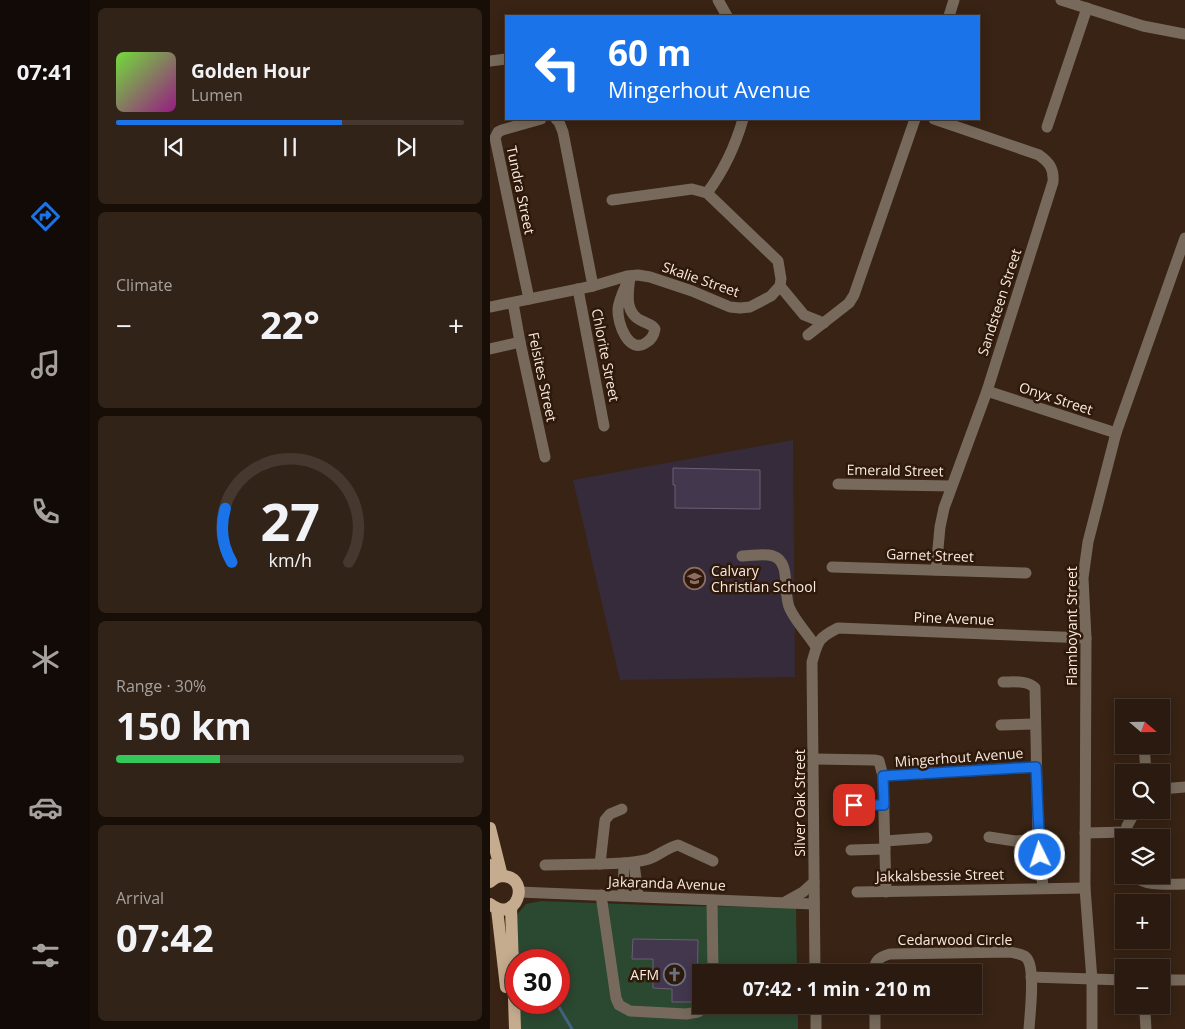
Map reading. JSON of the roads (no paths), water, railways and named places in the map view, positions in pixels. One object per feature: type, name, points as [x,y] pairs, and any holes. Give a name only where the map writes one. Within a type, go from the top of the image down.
[{"type":"main road","points":[[490,828],[495,879]]},
{"type":"main road","points":[[490,865],[495,879]]},
{"type":"main road","points":[[495,879],[513,879],[519,892],[516,903],[511,907],[506,909],[494,906],[509,1029]]},
{"type":"main road","points":[[511,907],[514,1029]]},
{"type":"street","points":[[718,0],[726,15]]},
{"type":"street","points":[[949,15],[954,0]]},
{"type":"street","points":[[1062,0],[1081,4],[1158,30],[1185,34]]},
{"type":"street","points":[[1047,127],[1081,4]]},
{"type":"street","points":[[490,61],[505,59]]},
{"type":"street","name":"Tundra Street","points":[[529,299],[495,138],[498,132],[502,130],[537,120]]},
{"type":"street","points":[[557,120],[563,132],[593,286]]},
{"type":"street","points":[[707,193],[729,160],[743,120]]},
{"type":"street","points":[[808,336],[849,303],[854,295],[915,120]]},
{"type":"street","name":"Sandsteen Street","points":[[936,570],[940,527],[944,508],[987,391],[1053,182],[1054,171],[1049,162],[1040,155],[937,120]]},
{"type":"street","points":[[612,200],[692,189],[707,193],[778,261],[781,279],[780,286],[804,315],[824,323]]},
{"type":"street","name":"Flamboyant Street","points":[[1092,1029],[1092,980],[1085,888],[1086,638],[1083,578],[1088,542],[1116,433],[1185,238]]},
{"type":"street","points":[[630,276],[627,297],[630,309],[637,318],[653,325],[655,330],[649,341],[640,346],[635,345],[626,336],[618,311],[630,276]]},
{"type":"street","name":"Skalie Street","points":[[490,307],[593,286],[630,276],[650,277],[692,291],[730,307],[740,308],[750,307],[771,296],[780,286]]},
{"type":"street","name":"Chlorite Street","points":[[578,289],[604,426]]},
{"type":"street","name":"Felsites Street","points":[[513,303],[545,457]]},
{"type":"street","points":[[490,349],[520,342]]},
{"type":"street","name":"Onyx Street","points":[[987,391],[1116,433]]},
{"type":"street","name":"Emerald Street","points":[[838,484],[952,486]]},
{"type":"street","points":[[742,556],[765,555],[774,556],[779,559],[785,571],[786,596],[789,608],[816,647]]},
{"type":"street","name":"Garnet Street","points":[[832,567],[1026,574]]},
{"type":"street","name":"Pine Avenue","points":[[823,636],[838,628],[1086,638]]},
{"type":"street","name":"Silver Oak Street","points":[[815,964],[812,662],[816,647],[823,636]]},
{"type":"street","points":[[1003,682],[1031,684],[1035,688],[1038,839],[1042,888]]},
{"type":"street","points":[[1001,725],[1035,724]]},
{"type":"street","points":[[814,759],[879,761],[883,776],[886,892]]},
{"type":"street","name":"Mingerhout Avenue","points":[[883,776],[1036,767]]},
{"type":"street","points":[[1170,788],[1185,787]]},
{"type":"street","points":[[854,805],[884,805]]},
{"type":"street","points":[[600,864],[605,820],[610,814],[622,809]]},
{"type":"street","points":[[1085,833],[1115,834]]},
{"type":"street","points":[[989,837],[1015,841],[1038,839]]},
{"type":"street","points":[[851,850],[927,838]]},
{"type":"street","points":[[545,865],[630,863],[650,859],[670,847],[678,845],[712,861]]},
{"type":"street","points":[[623,896],[630,863]]},
{"type":"street","points":[[630,863],[638,896]]},
{"type":"street","points":[[783,902],[803,892],[814,882]]},
{"type":"street","points":[[1170,883],[1185,884]]},
{"type":"street","name":"Jakkalsbessie Street","points":[[857,892],[1085,888]]},
{"type":"street","name":"Jakaranda Avenue","points":[[519,892],[814,904]]},
{"type":"street","points":[[601,895],[616,998],[619,1004],[630,1012],[692,1013]]},
{"type":"street","points":[[712,900],[713,964]]},
{"type":"street","name":"Cedarwood Circle","points":[[875,964],[882,956],[890,954],[1010,952],[1023,955],[1028,961],[1031,977],[1029,1029]]},
{"type":"street","points":[[1031,977],[1115,980]]},
{"type":"street","points":[[1170,980],[1185,980]]},
{"type":"street","points":[[816,1014],[816,1029]]},
{"type":"street","points":[[875,1014],[875,1029]]},
{"type":"street","points":[[1146,1014],[1146,1029]]},
{"type":"waterway","points":[[563,1014],[572,1029]]},
{"type":"place","name":"Calvary Christian School","points":[[695,578]]},
{"type":"place","name":"AFM","points":[[675,974]]}]
